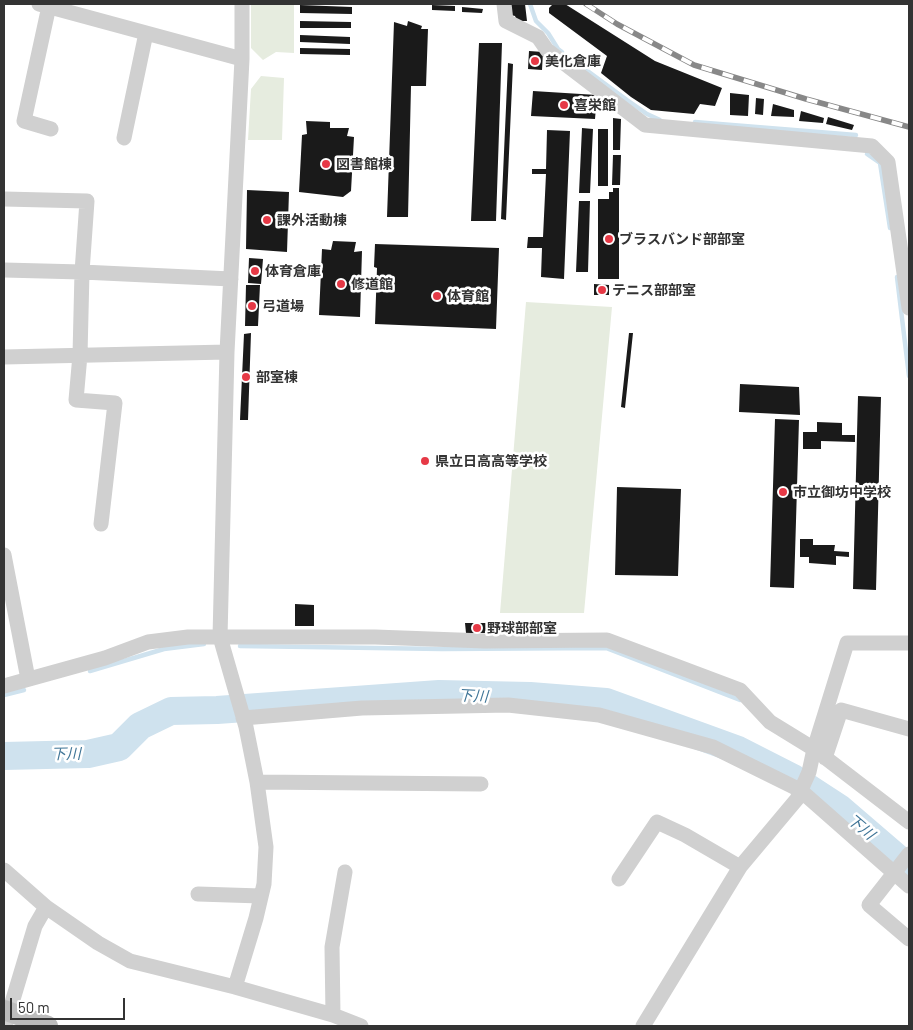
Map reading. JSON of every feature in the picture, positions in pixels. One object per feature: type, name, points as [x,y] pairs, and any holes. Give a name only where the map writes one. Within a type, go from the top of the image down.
[{"type":"main road","points":[[6,1016],[48,1026]]},
{"type":"street","points":[[235,986],[256,918],[264,884],[266,847],[257,782],[243,718],[220,637],[227,352],[242,59],[242,4]]},
{"type":"street","points":[[504,4],[506,21],[538,36],[548,50],[645,125],[872,146],[888,162],[907,265],[909,308]]},
{"type":"street","points":[[51,129],[24,121],[44,5],[242,59]]},
{"type":"street","points":[[124,138],[146,33]]},
{"type":"street","points":[[4,199],[87,201],[82,272],[80,355],[76,400],[115,403],[101,524]]},
{"type":"street","points":[[4,270],[231,279]]},
{"type":"street","points":[[4,357],[227,352]]},
{"type":"street","points":[[4,555],[28,679]]},
{"type":"street","points":[[4,686],[105,658],[148,642],[188,637],[375,638],[485,641],[607,640],[740,690],[770,722],[819,753],[909,822]]},
{"type":"street","points":[[819,753],[847,643],[909,643]]},
{"type":"street","points":[[243,718],[362,708],[508,705],[599,716],[713,747],[800,790],[909,886]]},
{"type":"street","points":[[643,1026],[740,867],[797,799],[841,710],[909,729]]},
{"type":"street","points":[[257,782],[482,784]]},
{"type":"street","points":[[619,880],[657,822],[685,835],[740,867]]},
{"type":"street","points":[[909,854],[869,905],[909,939]]},
{"type":"street","points":[[4,870],[46,907],[98,943],[130,961],[235,986],[333,1015],[361,1026]]},
{"type":"street","points":[[333,1015],[332,947],[345,872]]},
{"type":"street","points":[[198,894],[261,896]]},
{"type":"street","points":[[6,1016],[35,926],[46,907]]},
{"type":"shaded area","points":[[251,4],[294,4],[294,53],[276,52],[263,60],[251,48]]},
{"type":"shaded area","points":[[261,76],[284,78],[282,140],[248,140],[251,89]]},
{"type":"shaded area","points":[[526,302],[612,307],[584,613],[500,613]]},
{"type":"building","points":[[511,4],[525,4],[527,21],[517,21],[515,16],[511,15]]},
{"type":"building","points":[[553,4],[565,4],[655,61],[722,88],[715,106],[700,104],[694,114],[651,110],[601,73],[607,56],[549,13],[549,8]]},
{"type":"building","points":[[300,5],[352,7],[352,14],[300,13]]},
{"type":"building","points":[[432,5],[455,6],[455,11],[432,10]]},
{"type":"building","points":[[462,7],[483,9],[482,13],[462,12]]},
{"type":"building","points":[[300,21],[351,22],[351,28],[300,28]]},
{"type":"building","points":[[408,21],[422,26],[421,29],[428,29],[426,86],[411,86],[408,217],[387,217],[394,22],[407,26]]},
{"type":"building","points":[[300,35],[350,37],[350,44],[300,42]]},
{"type":"building","points":[[479,43],[502,43],[496,221],[471,221]]},
{"type":"building","points":[[300,48],[350,49],[350,55],[300,54]]},
{"type":"building","name":"美化倉庫","points":[[529,51],[543,52],[542,70],[528,69]]},
{"type":"building","points":[[508,63],[513,64],[506,220],[501,219]]},
{"type":"building","name":"喜栄館","points":[[533,91],[597,95],[595,119],[531,116]]},
{"type":"building","points":[[730,93],[749,95],[748,116],[730,115]]},
{"type":"building","points":[[756,98],[764,99],[763,115],[755,114]]},
{"type":"building","points":[[773,104],[794,110],[794,117],[771,116]]},
{"type":"building","points":[[801,111],[824,118],[823,123],[799,121]]},
{"type":"building","points":[[828,117],[854,125],[852,130],[826,124]]},
{"type":"building","points":[[613,118],[621,119],[620,150],[613,150]]},
{"type":"building","name":"図書館棟","points":[[306,121],[330,122],[330,128],[349,128],[347,136],[354,137],[351,191],[343,197],[299,192],[302,135],[307,134]]},
{"type":"building","points":[[582,128],[593,129],[590,193],[579,193]]},
{"type":"building","points":[[598,129],[608,129],[608,186],[598,186]]},
{"type":"building","points":[[547,130],[570,131],[564,279],[541,277],[542,248],[527,248],[528,237],[543,237],[546,174],[532,174],[532,169],[546,169]]},
{"type":"building","points":[[613,155],[621,155],[620,185],[612,185]]},
{"type":"building","name":"ブラスバンド部部室","points":[[613,188],[619,188],[619,279],[598,279],[598,199],[609,199],[609,192],[613,192]]},
{"type":"building","name":"課外活動棟","points":[[247,190],[289,192],[287,252],[246,249]]},
{"type":"building","points":[[579,201],[590,201],[588,272],[576,272]]},
{"type":"building","name":"修道館","points":[[333,241],[356,242],[354,252],[362,251],[360,317],[319,315],[322,249],[331,250]]},
{"type":"building","name":"体育館","points":[[375,244],[499,248],[496,329],[375,324],[377,268],[374,267]]},
{"type":"building","name":"体育倉庫","points":[[249,258],[263,259],[261,284],[248,283]]},
{"type":"building","name":"テニス部部室","points":[[594,284],[609,285],[609,295],[594,295]]},
{"type":"building","name":"弓道場","points":[[246,285],[260,285],[258,326],[245,326]]},
{"type":"building","name":"部室棟","points":[[251,333],[248,420],[240,420],[244,334]]},
{"type":"building","points":[[629,333],[633,333],[625,408],[621,407]]},
{"type":"building","points":[[740,384],[799,387],[800,415],[739,412]]},
{"type":"building","points":[[858,396],[881,397],[876,590],[853,589]]},
{"type":"building","points":[[775,419],[799,420],[794,588],[770,587]]},
{"type":"building","points":[[817,422],[842,423],[842,435],[855,435],[855,442],[821,441],[821,449],[803,449],[803,432],[817,432]]},
{"type":"building","points":[[617,487],[681,489],[678,576],[615,575]]},
{"type":"building","points":[[800,539],[813,539],[813,545],[835,545],[834,551],[849,552],[849,557],[836,556],[836,565],[809,563],[809,557],[800,557]]},
{"type":"building","points":[[295,604],[314,605],[314,626],[295,626]]},
{"type":"building","name":"野球部部室","points":[[465,623],[488,623],[488,633],[466,633]]},
{"type":"waterway","points":[[530,4],[536,21],[562,52]]},
{"type":"waterway","points":[[574,61],[647,114],[660,120]]},
{"type":"waterway","points":[[695,122],[856,135]]},
{"type":"waterway","points":[[867,154],[880,163],[890,228]]},
{"type":"waterway","points":[[897,277],[909,376]]},
{"type":"waterway","points":[[90,671],[164,649],[204,644]]},
{"type":"waterway","points":[[240,646],[442,649],[606,648],[740,700]]},
{"type":"waterway","points":[[4,695],[24,690]]},
{"type":"waterway","name":"下川","points":[[4,756],[88,754],[119,747],[140,726],[171,711],[217,710],[439,694],[530,696],[606,702],[738,750],[793,778],[839,808],[909,868]]},
{"type":"railway","points":[[586,4],[617,24],[694,65],[806,99],[909,127]]},
{"type":"place","name":"美化倉庫","points":[[535,61]]},
{"type":"place","name":"喜栄館","points":[[564,105]]},
{"type":"place","name":"図書館棟","points":[[326,164]]},
{"type":"place","name":"課外活動棟","points":[[267,220]]},
{"type":"place","name":"ブラスバンド部部室","points":[[609,239]]},
{"type":"place","name":"体育倉庫","points":[[255,271]]},
{"type":"place","name":"修道館","points":[[341,284]]},
{"type":"place","name":"テニス部部室","points":[[602,290]]},
{"type":"place","name":"体育館","points":[[437,296]]},
{"type":"place","name":"弓道場","points":[[252,306]]},
{"type":"place","name":"部室棟","points":[[246,377]]},
{"type":"place","name":"県立日高高等学校","points":[[425,461]]},
{"type":"place","name":"市立御坊中学校","points":[[783,492]]},
{"type":"place","name":"野球部部室","points":[[477,628]]}]
